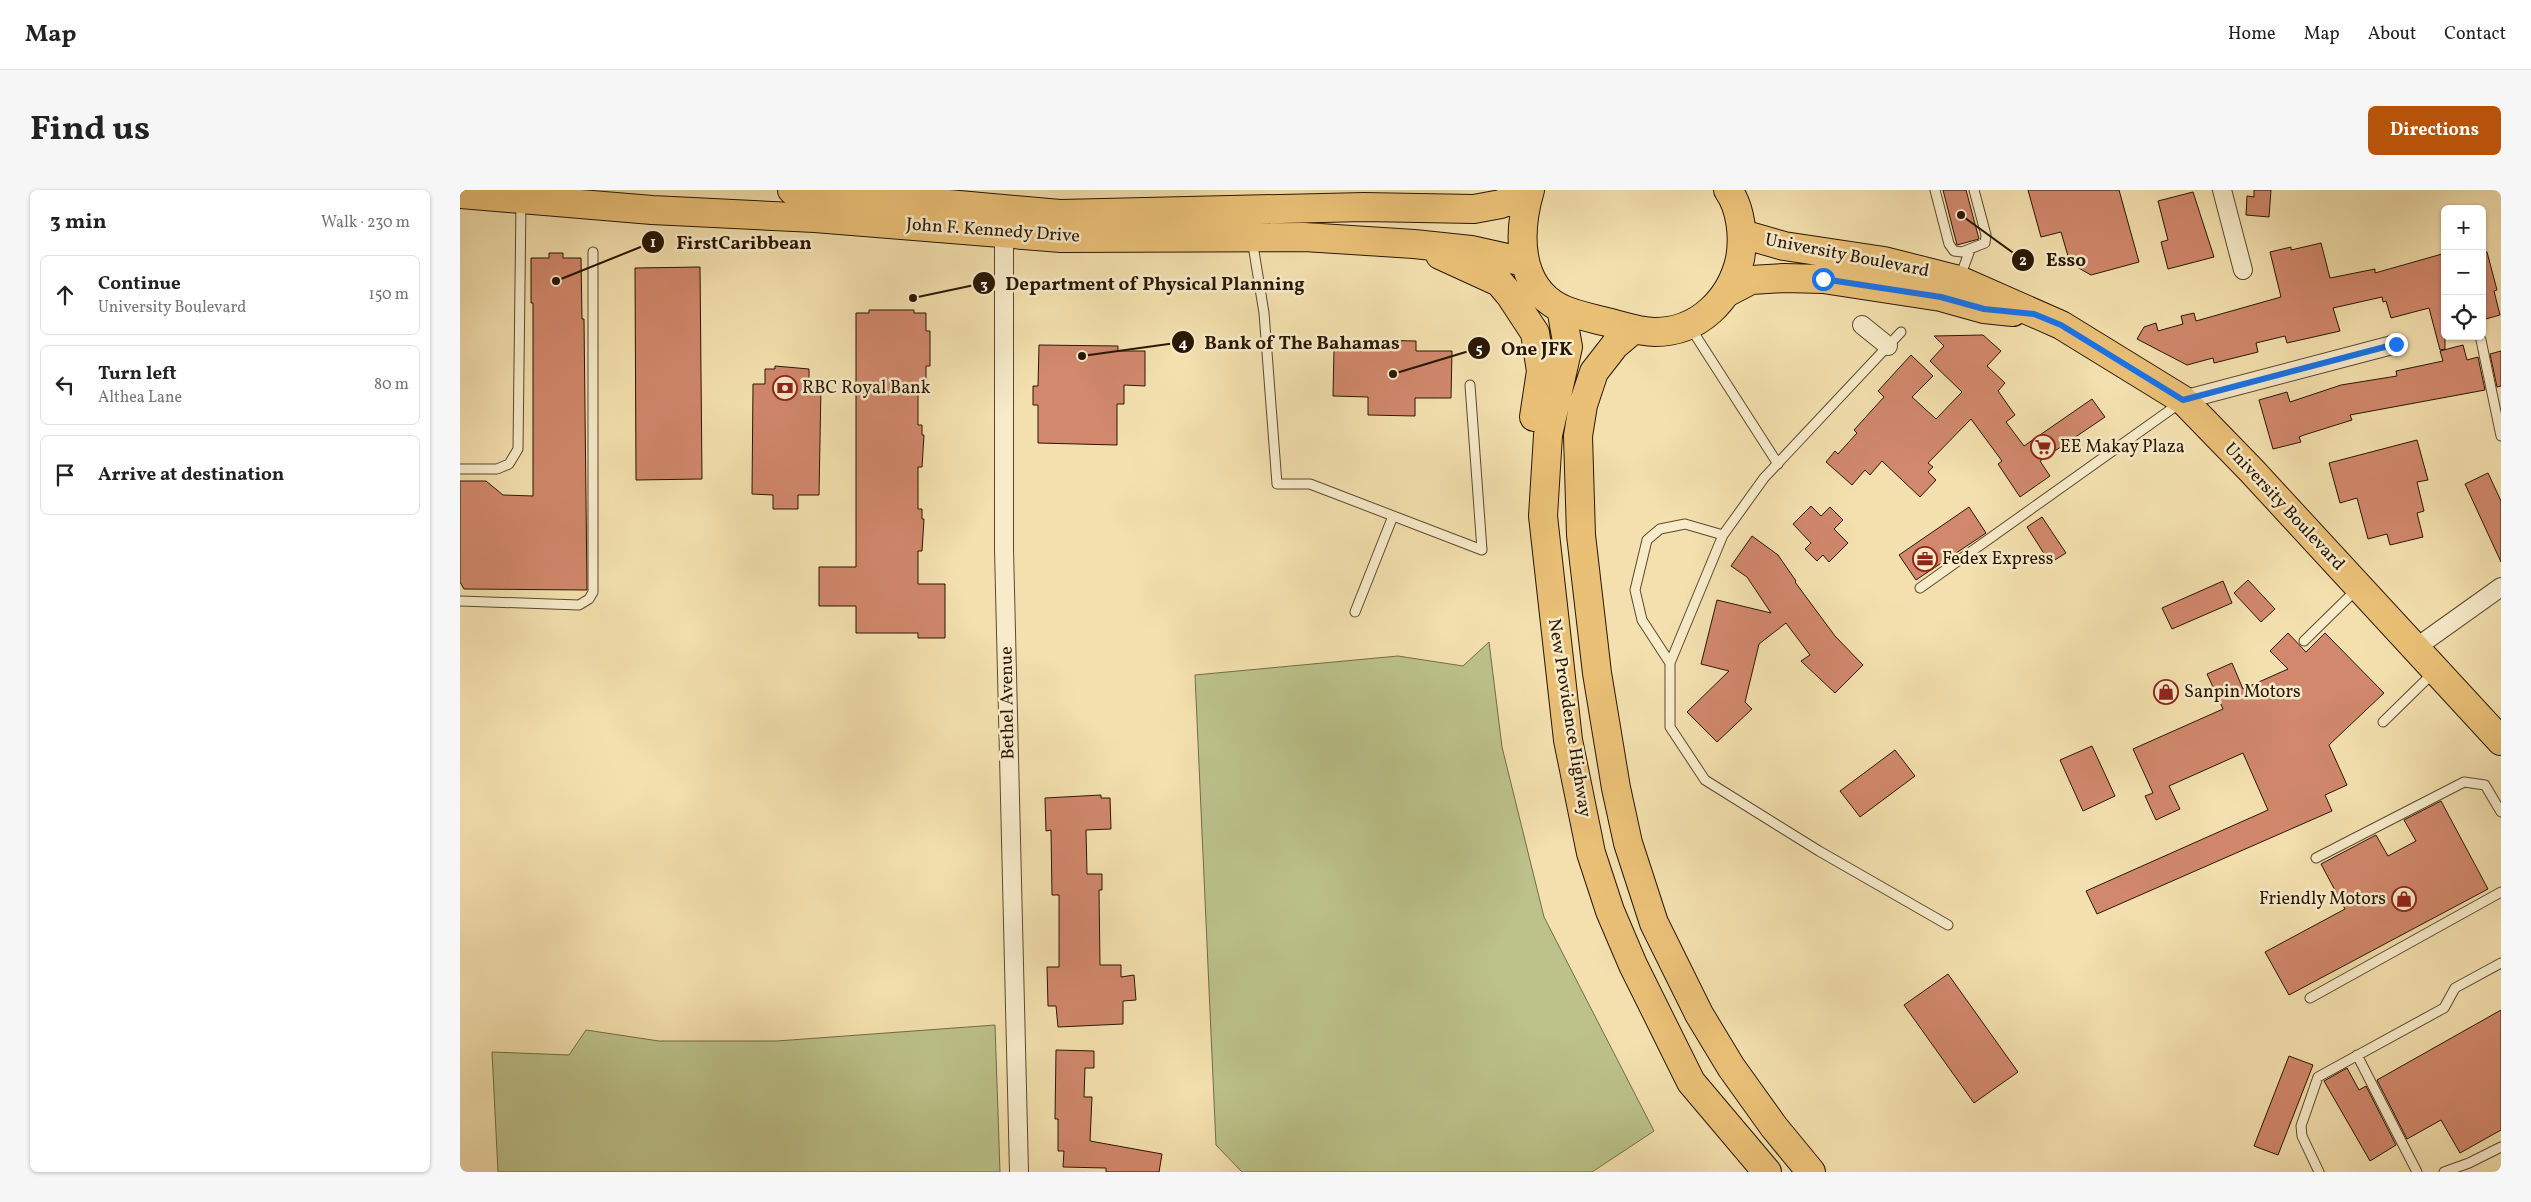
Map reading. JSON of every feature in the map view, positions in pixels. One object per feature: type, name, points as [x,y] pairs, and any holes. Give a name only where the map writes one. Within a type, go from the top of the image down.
[{"type":"main road","name":"John F. Kennedy Drive","points":[[792,190],[1060,214],[1364,207],[1474,210],[1501,204],[1530,190]]},
{"type":"main road","points":[[1530,190],[1522,226],[1521,242],[1525,262],[1538,289],[1560,308],[1574,314],[1634,329],[1656,332],[1688,324],[1715,308],[1737,272],[1742,234],[1735,205],[1728,190]]},
{"type":"main road","name":"John F. Kennedy Drive","points":[[460,194],[652,210],[815,218],[1061,238],[1252,237],[1414,244],[1471,250],[1525,262]]},
{"type":"main road","name":"University Boulevard","points":[[1742,234],[1784,246],[1884,261],[1959,280],[1989,291],[2034,314],[2061,325],[2183,400],[2501,741]]},
{"type":"main road","points":[[1414,244],[1498,282],[1510,295],[1535,333],[1541,371],[1532,430],[1532,480],[1543,516]]},
{"type":"main road","name":"University Boulevard","points":[[1726,292],[1751,280],[1784,278],[1823,279],[1941,297],[1984,309],[2034,314]]},
{"type":"main road","name":"New Providence Highway","points":[[1560,308],[1568,347],[1548,436],[1543,516],[1568,740],[1591,853],[1610,911],[1633,965],[1691,1082],[1767,1172]]},
{"type":"main road","name":"New Providence Highway","points":[[1634,329],[1615,345],[1594,372],[1583,405],[1578,436],[1581,535],[1597,673],[1620,807],[1628,843],[1654,922],[1699,1014],[1752,1097],[1811,1172]]},
{"type":"street","points":[[2222,190],[2242,270]]},
{"type":"street","name":"Bethel Avenue","points":[[1004,234],[1004,549],[1018,1172]]},
{"type":"street","points":[[1862,325],[1888,346]]},
{"type":"street","points":[[2183,400],[2396,344]]},
{"type":"street","points":[[2414,648],[2501,587]]},
{"type":"lane","points":[[1935,190],[1950,244],[1954,251],[1970,250],[1985,243],[1986,235],[1974,190]]},
{"type":"lane","points":[[460,469],[496,469],[509,464],[518,449],[521,199]]},
{"type":"lane","points":[[1252,237],[1264,314],[1276,484],[1310,484],[1482,550],[1470,385]]},
{"type":"lane","points":[[1959,280],[1970,250]]},
{"type":"lane","points":[[460,601],[579,606],[589,599],[593,592],[593,252]]},
{"type":"lane","points":[[1688,324],[1778,464]]},
{"type":"lane","points":[[1901,332],[1764,478],[1723,535],[1670,663],[1670,727],[1705,780],[1819,851],[1948,925]]},
{"type":"lane","points":[[2481,340],[2501,436]]},
{"type":"lane","points":[[1920,588],[2183,400]]},
{"type":"lane","points":[[1355,612],[1393,516]]},
{"type":"lane","points":[[1670,663],[1642,620],[1635,590],[1648,540],[1660,529],[1685,524],[1723,535]]},
{"type":"lane","points":[[2304,641],[2359,588]]},
{"type":"lane","points":[[2383,722],[2435,672]]},
{"type":"lane","points":[[2316,858],[2464,782],[2485,785],[2501,812]]},
{"type":"lane","points":[[2310,998],[2501,892]]},
{"type":"lane","points":[[2318,1172],[2302,1136],[2301,1126],[2312,1088],[2318,1077],[2444,1008],[2455,988],[2501,963]]},
{"type":"lane","points":[[2357,1055],[2417,1172]]},
{"type":"lane","points":[[2444,1172],[2469,1163],[2501,1147]]},
{"type":"green space","points":[[1489,642],[1502,747],[1544,917],[1654,1131],[1592,1172],[1242,1172],[1216,1145],[1195,675],[1398,656],[1463,666]]},
{"type":"green space","points":[[995,1025],[1000,1172],[498,1172],[492,1052],[569,1055],[586,1030],[659,1041],[777,1041]]},
{"type":"building","points":[[1943,190],[1966,190],[1979,239],[1957,245]]},
{"type":"building","points":[[2028,190],[2119,190],[2139,262],[2091,275],[2070,263],[2061,232],[2041,237]]},
{"type":"building","points":[[2254,190],[2271,190],[2269,217],[2246,215],[2247,196],[2254,197]]},
{"type":"building","points":[[2193,192],[2214,257],[2168,269],[2161,242],[2168,240],[2158,201]]},
{"type":"building","points":[[2321,243],[2330,278],[2375,269],[2375,273],[2441,254],[2441,340],[2445,340],[2445,349],[2440,350],[2429,308],[2391,318],[2386,301],[2383,302],[2382,297],[2333,308],[2340,331],[2287,343],[2285,336],[2256,343],[2258,352],[2214,363],[2213,358],[2187,365],[2137,339],[2144,327],[2156,323],[2158,331],[2183,324],[2181,316],[2194,313],[2196,321],[2281,297],[2270,252],[2291,247],[2291,250]]},
{"type":"building","points":[[2486,252],[2497,290],[2494,291],[2500,315],[2486,319]]},
{"type":"building","points":[[549,253],[563,253],[563,258],[581,258],[582,319],[584,319],[587,590],[464,589],[460,582],[460,481],[486,481],[503,495],[533,496],[533,303],[531,303],[531,258],[549,258]]},
{"type":"building","points":[[700,267],[702,479],[636,480],[635,268]]},
{"type":"building","points":[[869,310],[914,310],[914,313],[926,313],[926,331],[930,331],[930,366],[926,366],[926,393],[918,393],[918,425],[922,425],[922,435],[924,435],[922,467],[918,467],[918,509],[922,509],[922,519],[924,519],[922,551],[918,551],[918,584],[945,584],[945,638],[918,638],[918,633],[856,633],[856,606],[819,606],[819,567],[856,567],[856,313],[869,313]]},
{"type":"building","points":[[1983,335],[2001,351],[1987,366],[2005,383],[1998,391],[2015,415],[2006,422],[2024,446],[2092,399],[2105,417],[2040,461],[2050,476],[2020,497],[1998,464],[2002,461],[1971,419],[1928,463],[1933,467],[1928,472],[1936,480],[1920,497],[1882,461],[1870,475],[1865,470],[1852,485],[1826,462],[1835,451],[1838,454],[1857,433],[1854,430],[1884,397],[1878,391],[1911,355],[1933,376],[1912,397],[1936,419],[1962,392],[1930,361],[1944,346],[1934,336]]},
{"type":"building","points":[[1370,340],[1416,341],[1416,351],[1452,351],[1451,398],[1415,398],[1415,416],[1368,415],[1368,397],[1333,396],[1334,349],[1369,349]]},
{"type":"building","points":[[1039,345],[1118,346],[1118,351],[1145,351],[1145,386],[1124,385],[1124,404],[1117,404],[1117,445],[1038,443],[1038,405],[1033,405],[1033,386],[1038,386]]},
{"type":"building","points":[[2463,345],[2467,360],[2478,357],[2485,390],[2350,415],[2352,420],[2299,437],[2301,442],[2273,449],[2259,400],[2287,392],[2290,402],[2341,385],[2397,376],[2396,371],[2443,361],[2440,351]]},
{"type":"building","points":[[2501,351],[2501,386],[2497,387],[2490,354]]},
{"type":"building","points":[[775,366],[809,369],[809,385],[821,385],[819,495],[798,495],[798,509],[773,509],[773,495],[752,494],[753,384],[765,384],[765,369],[775,369]]},
{"type":"building","points":[[2417,440],[2428,480],[2417,482],[2424,511],[2417,513],[2423,537],[2390,545],[2387,534],[2368,539],[2357,498],[2340,503],[2329,463]]},
{"type":"building","points":[[2488,473],[2501,501],[2501,562],[2465,484]]},
{"type":"building","points":[[1811,506],[1821,516],[1830,507],[1843,520],[1834,529],[1848,543],[1829,562],[1823,555],[1817,561],[1805,549],[1811,543],[1793,524]]},
{"type":"building","name":"Fedex Express","points":[[1969,507],[1986,533],[1916,580],[1899,555]]},
{"type":"building","points":[[2042,517],[2066,553],[2050,563],[2027,527]]},
{"type":"building","points":[[1752,536],[1778,555],[1795,582],[1835,636],[1863,665],[1835,693],[1801,661],[1810,655],[1786,623],[1759,644],[1745,702],[1752,709],[1717,742],[1687,712],[1729,671],[1701,664],[1717,600],[1771,613],[1747,577],[1731,566]]},
{"type":"building","points":[[2248,580],[2275,609],[2261,622],[2234,593]]},
{"type":"building","points":[[2223,581],[2232,603],[2172,629],[2162,608]]},
{"type":"building","points":[[2288,633],[2306,652],[2325,633],[2384,693],[2329,745],[2347,785],[2325,795],[2332,811],[2097,914],[2086,891],[2268,810],[2243,753],[2169,786],[2180,809],[2156,820],[2145,796],[2153,793],[2133,749],[2223,709],[2207,674],[2232,663],[2243,689],[2288,669],[2270,651]]},
{"type":"building","points":[[2092,746],[2115,796],[2083,811],[2060,760]]},
{"type":"building","points":[[1895,750],[1915,776],[1860,817],[1840,791]]},
{"type":"building","points":[[1101,795],[1101,798],[1110,798],[1111,829],[1086,830],[1087,874],[1102,874],[1102,890],[1099,890],[1100,965],[1121,965],[1121,977],[1134,975],[1136,1000],[1123,1001],[1123,1024],[1058,1027],[1056,1006],[1048,1006],[1047,967],[1059,967],[1059,895],[1052,895],[1051,830],[1046,831],[1045,798]]},
{"type":"building","name":"Friendly Motors","points":[[2441,801],[2488,889],[2289,995],[2265,952],[2345,909],[2321,864],[2376,835],[2388,856],[2416,841],[2404,820]]},
{"type":"building","points":[[1948,974],[2018,1072],[1974,1103],[1904,1005]]},
{"type":"building","points":[[2501,1010],[2501,1130],[2460,1153],[2441,1120],[2407,1139],[2377,1080]]},
{"type":"building","points":[[1056,1050],[1094,1051],[1094,1068],[1085,1068],[1084,1097],[1092,1097],[1090,1141],[1162,1154],[1159,1172],[1106,1172],[1106,1168],[1063,1167],[1064,1151],[1058,1151],[1058,1119],[1055,1119]]},
{"type":"building","points":[[2289,1056],[2313,1065],[2278,1155],[2254,1146]]},
{"type":"building","points":[[2347,1068],[2359,1090],[2366,1086],[2396,1145],[2370,1161],[2324,1081]]},
{"type":"place","name":"Esso","points":[[1961,215]]},
{"type":"place","name":"FirstCaribbean","points":[[556,281]]},
{"type":"place","name":"Department of Physical Planning","points":[[913,298]]},
{"type":"place","name":"Bank of The Bahamas","points":[[1082,356]]},
{"type":"place","name":"One JFK","points":[[1393,374]]},
{"type":"place","name":"RBC Royal Bank","points":[[785,388]]},
{"type":"place","name":"EE Makay Plaza","points":[[2043,447]]},
{"type":"place","name":"Fedex Express","points":[[1925,559]]},
{"type":"place","name":"Sanpin Motors","points":[[2166,692]]},
{"type":"place","name":"Friendly Motors","points":[[2404,899]]},
{"type":"route","points":[[1823,279],[1941,297],[1984,309],[2034,314],[2061,325],[2183,400],[2396,344]]}]
